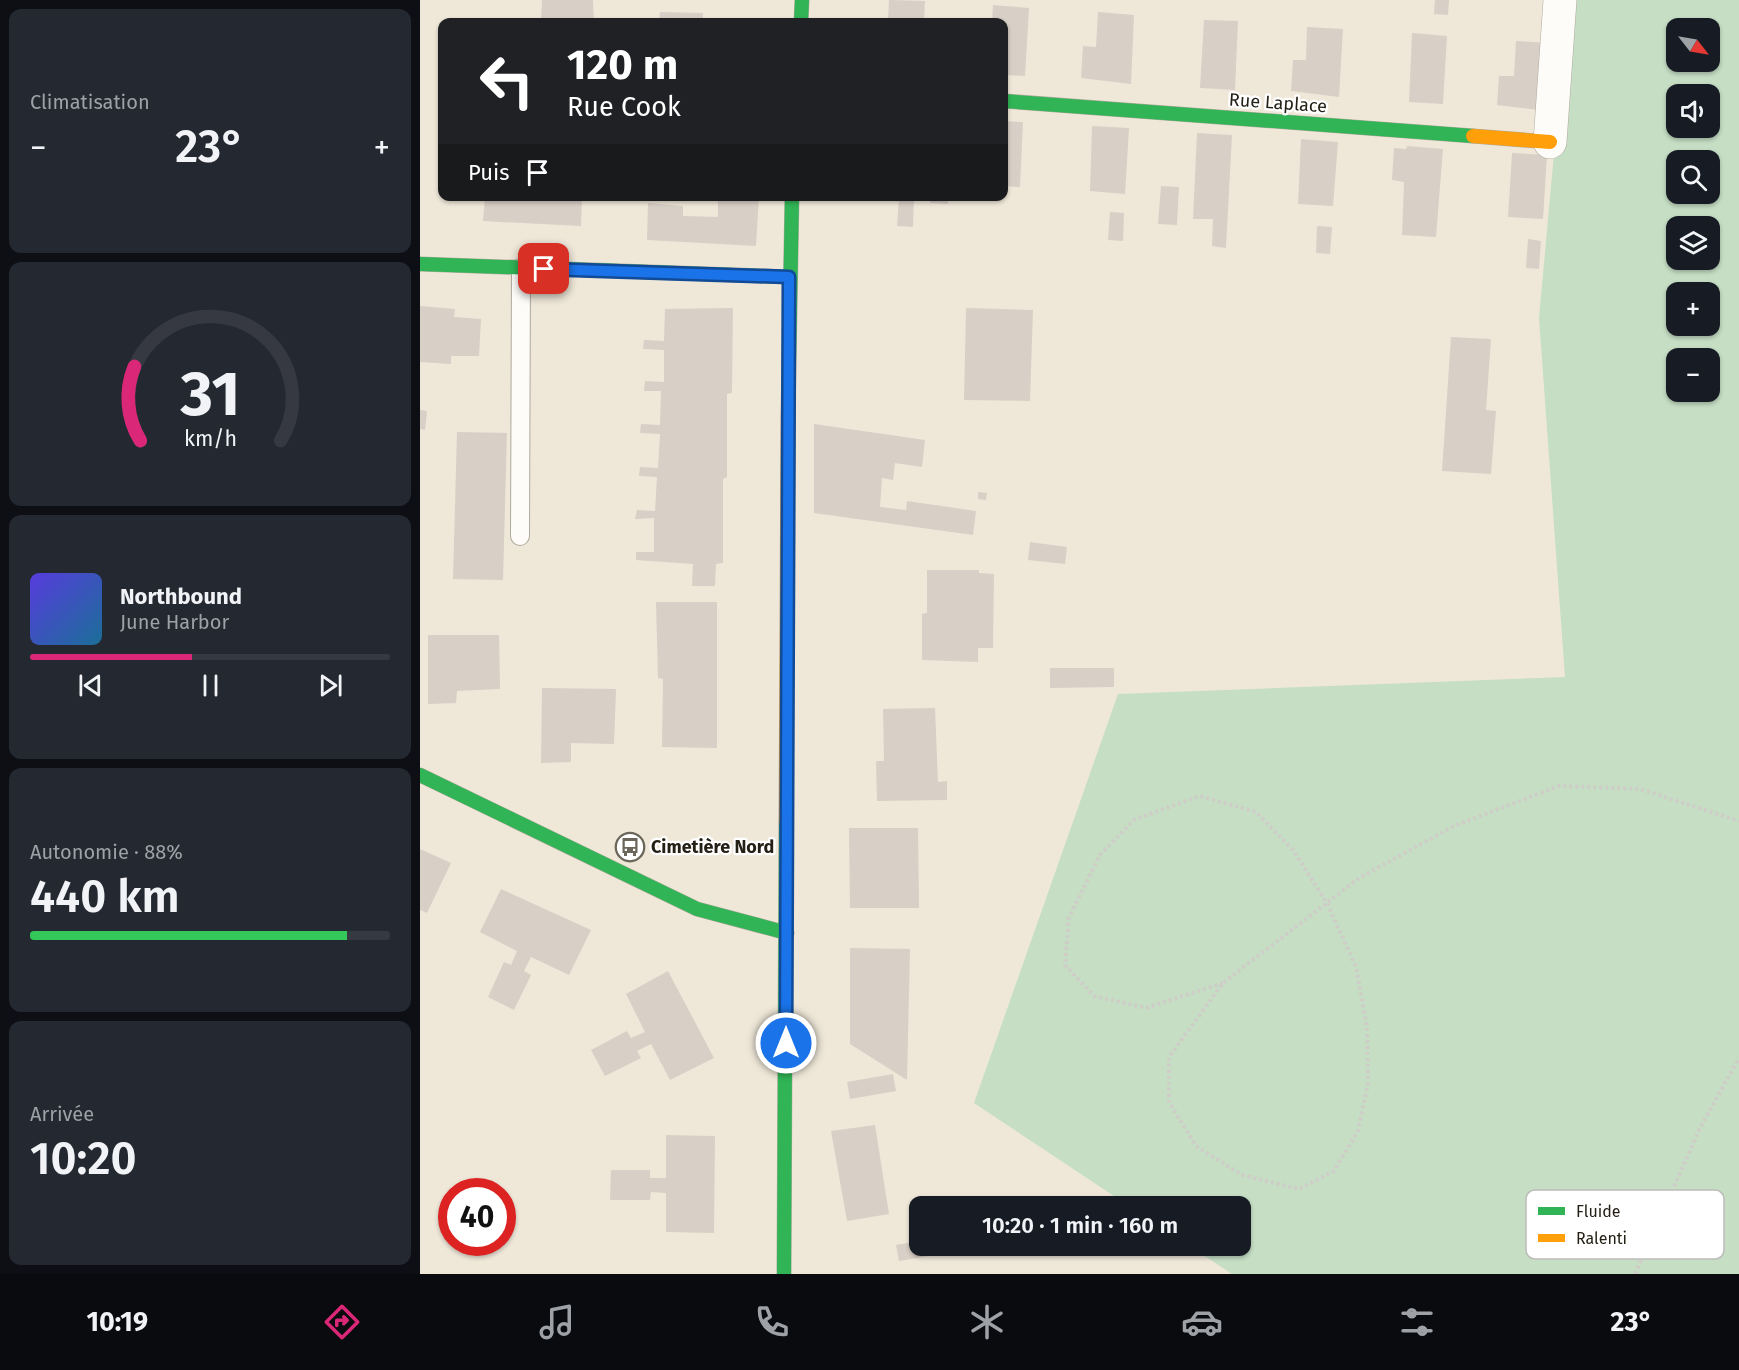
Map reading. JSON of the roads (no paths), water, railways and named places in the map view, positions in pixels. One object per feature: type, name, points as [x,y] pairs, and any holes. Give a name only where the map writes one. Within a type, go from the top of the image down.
[{"type":"street","points":[[801,18],[802,0]]},
{"type":"street","points":[[1550,142],[1560,0]]},
{"type":"street","name":"Rue Laplace","points":[[1008,101],[1550,142]]},
{"type":"street","points":[[784,1274],[789,277],[792,201]]},
{"type":"street","points":[[420,264],[789,277]]},
{"type":"street","points":[[420,775],[697,909],[787,933]]},
{"type":"lane","points":[[520,268],[520,536]]},
{"type":"place","name":"Cimetière Nord","points":[[630,847]]}]
